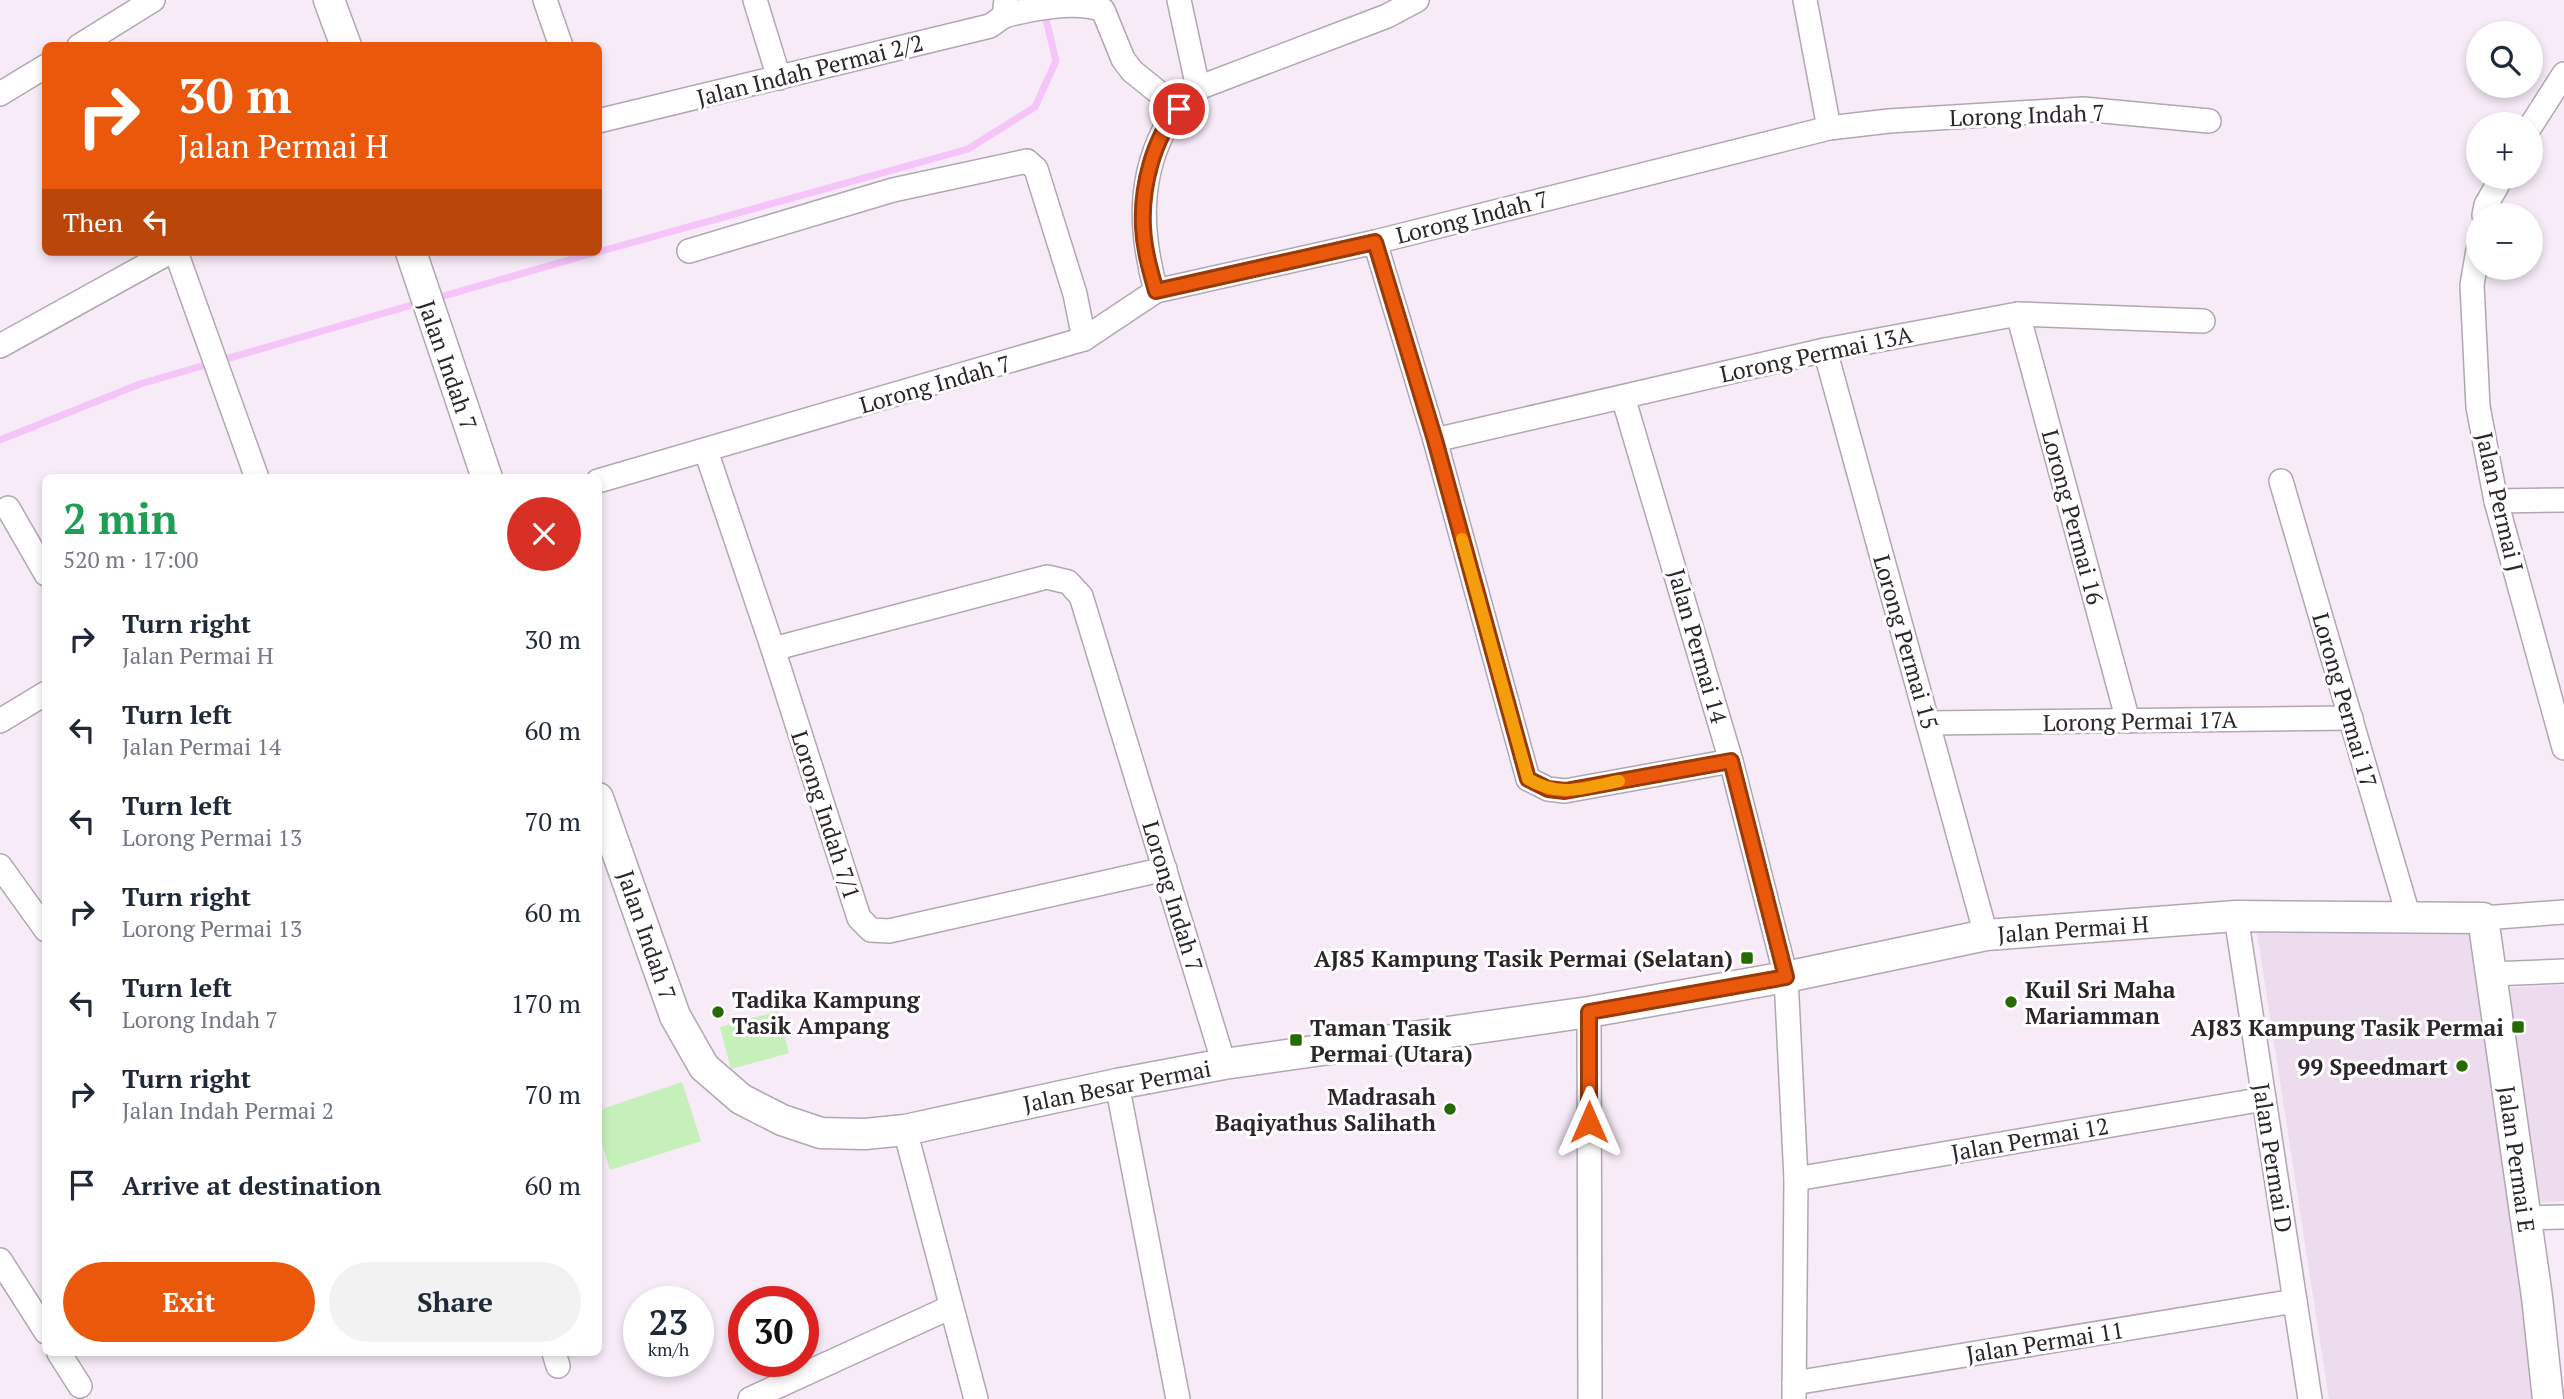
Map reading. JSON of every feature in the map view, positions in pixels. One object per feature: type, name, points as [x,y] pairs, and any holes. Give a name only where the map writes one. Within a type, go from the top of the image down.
[{"type":"street","points":[[91,42],[153,0]]},
{"type":"street","points":[[329,0],[345,42]]},
{"type":"street","points":[[545,0],[560,42]]},
{"type":"street","points":[[755,0],[779,78]]},
{"type":"street","points":[[1179,0],[1198,88]]},
{"type":"street","points":[[1156,291],[1144,246],[1145,197],[1158,144],[1170,119],[1198,88],[1387,16],[1417,0]]},
{"type":"street","points":[[1805,0],[1829,128]]},
{"type":"street","name":"Jalan Indah Permai 2/2","points":[[602,120],[990,26],[1005,8],[1089,2],[1103,10],[1132,71],[1179,109]]},
{"type":"street","points":[[0,94],[42,68]]},
{"type":"street","points":[[2540,112],[2564,74]]},
{"type":"street","name":"Lorong Indah 7","points":[[602,480],[1084,339],[1156,291],[1375,242],[1829,128],[1889,121],[2083,109],[2209,121]]},
{"type":"street","points":[[689,251],[893,190],[1027,161],[1036,169],[1075,294],[1084,339]]},
{"type":"street","points":[[1375,242],[1435,440],[1528,779],[1548,789],[1565,791],[1731,761]]},
{"type":"street","points":[[0,346],[163,256]]},
{"type":"street","points":[[177,256],[256,474]]},
{"type":"street","name":"Jalan Indah 7","points":[[416,266],[486,474]]},
{"type":"street","name":"Jalan Permai J","points":[[2473,280],[2478,407],[2496,501],[2558,700],[2564,748]]},
{"type":"street","name":"Lorong Permai 13A","points":[[1435,440],[1825,350],[2018,314],[2203,321]]},
{"type":"street","name":"Lorong Permai 16","points":[[2018,314],[2128,721]]},
{"type":"street","name":"Lorong Permai 15","points":[[1825,350],[1986,935]]},
{"type":"street","name":"Jalan Permai 14","points":[[1623,397],[1731,761],[1786,977],[1796,1179],[1794,1391]]},
{"type":"street","name":"Lorong Indah 7/1","points":[[706,451],[859,918],[871,930],[889,931],[1165,869]]},
{"type":"street","name":"Lorong Permai 17","points":[[2281,481],[2409,918]]},
{"type":"street","points":[[2496,501],[2564,500]]},
{"type":"street","points":[[8,508],[42,567]]},
{"type":"street","name":"Lorong Indah 7","points":[[773,649],[1047,577],[1068,582],[1081,596],[1224,1064]]},
{"type":"street","points":[[0,720],[42,696]]},
{"type":"street","name":"Lorong Permai 17A","points":[[1928,723],[2351,719]]},
{"type":"street","name":"Jalan Indah 7","points":[[602,809],[675,1016],[704,1067]]},
{"type":"street","points":[[0,866],[42,924]]},
{"type":"street","name":"Jalan Permai H","points":[[1589,1012],[1786,977],[1986,935],[2236,916],[2483,919],[2564,912]]},
{"type":"street","name":"Jalan Permai D","points":[[2236,916],[2310,1399]]},
{"type":"street","name":"Jalan Permai E","points":[[2483,919],[2538,1297],[2548,1399]]},
{"type":"street","points":[[2491,975],[2564,971]]},
{"type":"street","points":[[1589,1012],[1590,1399]]},
{"type":"street","name":"Jalan Besar Permai","points":[[704,1067],[741,1099],[782,1120],[821,1133],[865,1134],[905,1130],[1224,1064],[1589,1012]]},
{"type":"street","points":[[1117,1084],[1178,1399]]},
{"type":"street","name":"Jalan Permai 12","points":[[1796,1179],[2264,1099]]},
{"type":"street","points":[[905,1130],[976,1399]]},
{"type":"street","points":[[2525,1218],[2564,1217]]},
{"type":"street","points":[[0,1260],[42,1326]]},
{"type":"street","name":"Jalan Permai 11","points":[[1794,1391],[2295,1301]]},
{"type":"street","points":[[761,1396],[951,1307]]},
{"type":"street","points":[[61,1356],[80,1386]]},
{"type":"shaded area","points":[[2257,932],[2472,933],[2526,1319],[2534,1399],[2329,1399]]},
{"type":"shaded area","points":[[2564,985],[2564,1201],[2537,1202],[2506,988]]},
{"type":"green space","points":[[778,1011],[789,1053],[731,1069],[720,1027]]},
{"type":"green space","points":[[682,1082],[701,1141],[610,1170],[602,1144],[602,1109]]},
{"type":"waterway","points":[[602,251],[968,149],[1035,107],[1056,61],[1044,11]]},
{"type":"waterway","points":[[433,299],[583,256]]},
{"type":"waterway","points":[[0,440],[140,384],[422,302]]},
{"type":"slow traffic","points":[[1462,539],[1525,775],[1554,791],[1619,781]]},
{"type":"place","name":"AJ85 Kampung Tasik Permai (Selatan)","points":[[1747,958]]},
{"type":"place","name":"Kuil Sri Maha Mariamman","points":[[2011,1002]]},
{"type":"place","name":"Tadika Kampung Tasik Ampang","points":[[718,1012]]},
{"type":"place","name":"AJ83 Kampung Tasik Permai","points":[[2518,1027]]},
{"type":"place","name":"Taman Tasik Permai (Utara)","points":[[1296,1040]]},
{"type":"place","name":"99 Speedmart","points":[[2462,1066]]},
{"type":"place","name":"Madrasah Baqiyathus Salihath","points":[[1450,1109]]},
{"type":"route","points":[[1179,109],[1170,119],[1158,144],[1145,197],[1144,246],[1156,291],[1375,242],[1435,440],[1528,779],[1554,791],[1565,791],[1731,761],[1786,977],[1589,1012],[1589,1122]]}]
